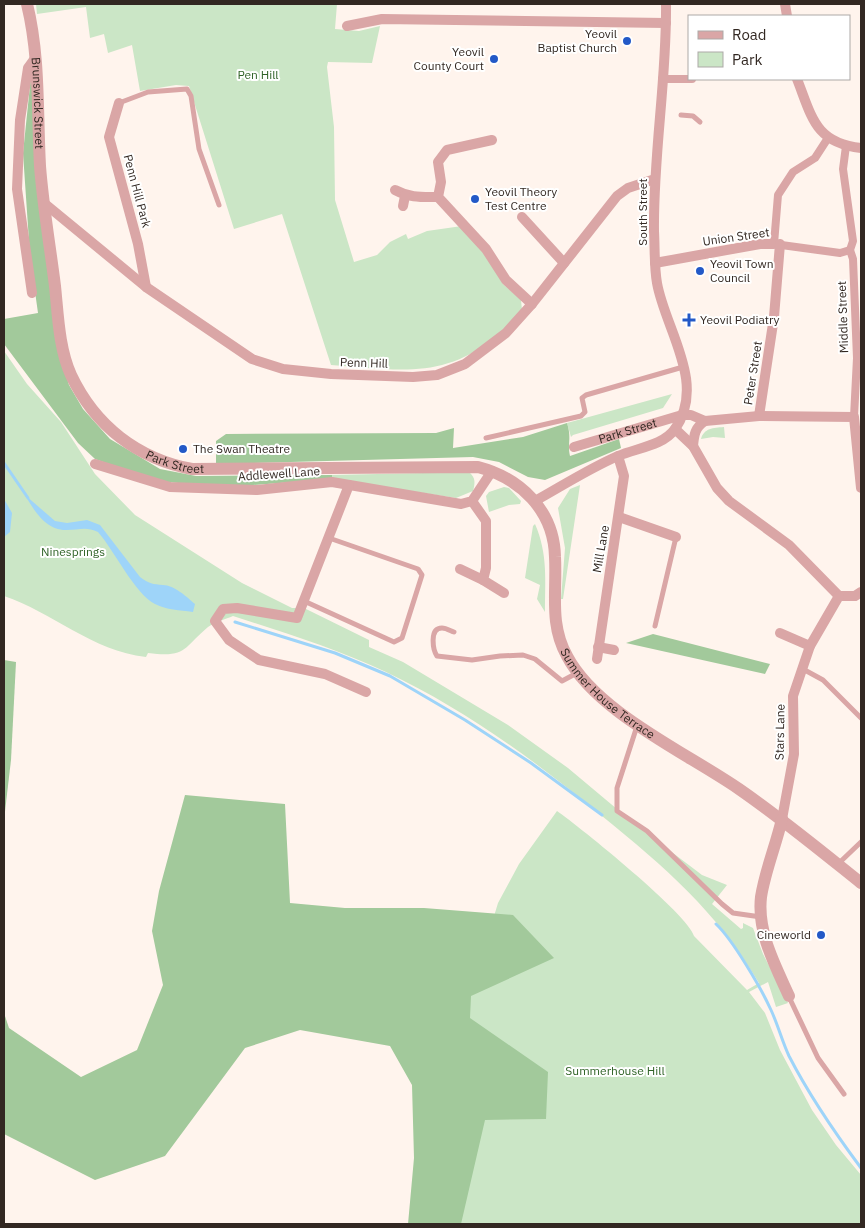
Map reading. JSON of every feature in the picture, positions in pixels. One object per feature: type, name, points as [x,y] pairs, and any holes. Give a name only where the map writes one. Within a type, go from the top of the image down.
[{"type":"street","name":"Brunswick Street","points":[[27,4],[36,57],[44,203]]},
{"type":"street","name":"South Street","points":[[666,4],[662,79],[664,113],[655,178],[655,263],[657,284],[684,366],[685,400],[682,415]]},
{"type":"street","points":[[347,26],[382,20],[666,23]]},
{"type":"street","points":[[32,293],[17,189],[20,120],[28,68],[36,57]]},
{"type":"street","points":[[662,79],[688,79]]},
{"type":"street","points":[[797,80],[810,114],[818,128],[828,138],[846,146],[861,148]]},
{"type":"street","name":"Penn Hill Park","points":[[119,103],[109,137],[138,244],[146,287]]},
{"type":"street","points":[[777,244],[778,195],[793,172],[815,158],[828,138]]},
{"type":"street","points":[[438,197],[441,182],[438,162],[447,150],[492,140]]},
{"type":"street","name":"Middle Street","points":[[846,146],[843,169],[852,241],[850,250],[853,259],[859,358],[854,417],[861,488]]},
{"type":"street","name":"Penn Hill","points":[[44,203],[146,287],[252,359],[283,369],[331,374],[413,377],[437,375],[465,364],[506,333],[532,304],[617,196],[628,188],[655,178]]},
{"type":"street","points":[[395,190],[404,201],[416,198],[438,197],[486,249],[506,280],[532,304]]},
{"type":"street","name":"Park Street","points":[[44,203],[60,325],[69,369],[91,408],[115,434],[131,446],[164,462],[192,469],[478,467],[512,480],[535,501]]},
{"type":"street","points":[[522,217],[564,263]]},
{"type":"street","name":"Union Street","points":[[655,263],[760,244],[777,244],[840,253],[850,250]]},
{"type":"street","name":"Peter Street","points":[[759,416],[774,317],[777,244]]},
{"type":"street","points":[[535,501],[618,456],[660,442],[675,429],[682,415],[690,415],[705,421]]},
{"type":"street","name":"Park Street","points":[[574,447],[682,415]]},
{"type":"street","points":[[693,446],[694,433],[699,424],[705,421],[759,416],[854,417]]},
{"type":"street","points":[[675,429],[693,446],[716,488],[729,501],[789,545],[839,596],[855,596],[861,592]]},
{"type":"street","name":"Mill Lane","points":[[597,659],[624,476],[618,456]]},
{"type":"street","name":"Addlewell Lane","points":[[95,464],[170,487],[257,490],[332,482],[461,504],[472,501]]},
{"type":"street","points":[[483,580],[486,568],[486,521],[472,501],[492,471]]},
{"type":"street","points":[[349,485],[297,618],[237,608],[223,609],[215,621],[229,640],[259,660],[325,674],[366,692]]},
{"type":"street","name":"Summer House Terrace","points":[[535,501],[546,519],[554,539],[556,557],[554,616],[558,637],[577,673],[590,688],[637,725],[737,787],[782,819],[861,883]]},
{"type":"street","points":[[619,517],[676,537]]},
{"type":"street","points":[[460,569],[504,592]]},
{"type":"street","name":"Stars Lane","points":[[782,819],[794,754],[793,696],[810,646],[839,596]]},
{"type":"street","points":[[780,633],[810,646]]},
{"type":"street","points":[[598,647],[614,650]]},
{"type":"street","points":[[782,819],[761,898],[761,917],[766,943],[788,996]]},
{"type":"lane","points":[[119,103],[148,92],[187,89],[191,96],[199,149],[219,205]]},
{"type":"lane","points":[[681,114],[693,116],[700,122]]},
{"type":"lane","points":[[486,438],[581,416],[585,412],[582,398],[586,395],[684,366]]},
{"type":"lane","points":[[655,626],[676,537]]},
{"type":"lane","points":[[304,601],[394,642],[402,638],[422,576],[418,569],[329,538]]},
{"type":"lane","points":[[454,632],[442,628],[438,629],[433,637],[437,656],[472,660],[523,655],[535,659],[562,681],[577,673]]},
{"type":"lane","points":[[801,668],[823,680],[861,718]]},
{"type":"lane","points":[[637,725],[617,788],[617,811],[647,832],[733,913],[761,917]]},
{"type":"lane","points":[[838,864],[861,842]]},
{"type":"lane","points":[[788,996],[818,1058],[844,1094]]},
{"type":"green space","name":"Pen Hill","points":[[36,4],[337,4],[335,29],[359,31],[380,26],[372,63],[328,62],[327,67],[334,127],[335,200],[354,262],[377,255],[390,242],[406,234],[408,239],[427,231],[462,226],[491,261],[503,284],[521,300],[522,310],[494,338],[474,352],[455,361],[416,369],[396,370],[331,365],[282,214],[234,229],[189,86],[176,85],[140,91],[132,45],[108,53],[104,34],[90,38],[86,7],[37,14]]},
{"type":"green space","points":[[31,76],[59,352],[69,385],[83,409],[110,439],[160,469],[196,476],[332,475],[332,479],[227,487],[154,481],[95,459],[78,443],[4,344],[4,319],[38,313],[30,256],[23,153]]},
{"type":"green space","name":"Summerhouse Hill","points":[[4,351],[27,384],[61,422],[95,474],[135,515],[242,583],[292,608],[304,608],[369,640],[369,647],[403,662],[508,725],[568,768],[636,825],[702,875],[727,885],[712,904],[741,929],[743,928],[743,923],[753,928],[763,954],[788,1003],[776,1007],[768,982],[749,992],[765,1013],[780,1050],[812,1110],[836,1145],[861,1175],[861,1224],[432,1224],[459,1032],[498,903],[519,864],[557,811],[655,891],[688,925],[694,936],[747,990],[759,983],[726,934],[707,912],[647,854],[577,796],[498,737],[443,702],[386,672],[311,642],[233,616],[208,627],[178,653],[148,653],[146,657],[108,647],[39,611],[4,596]]},
{"type":"green space","points":[[672,394],[663,408],[571,437],[567,423]]},
{"type":"green space","points":[[567,423],[570,456],[619,439],[621,448],[545,480],[528,477],[499,462],[473,457],[216,464],[216,441],[226,434],[436,433],[454,428],[453,448],[523,437]]},
{"type":"green space","points":[[724,427],[725,438],[701,439],[702,435],[707,431],[713,428]]},
{"type":"green space","points":[[469,472],[473,476],[473,491],[456,498],[332,479],[332,475]]},
{"type":"green space","points":[[580,485],[563,599],[561,599],[565,548],[558,508],[570,489]]},
{"type":"green space","points":[[504,487],[509,488],[521,501],[520,504],[509,505],[489,512],[486,496],[489,492]]},
{"type":"green space","points":[[535,524],[544,557],[545,612],[537,599],[540,585],[525,578],[533,526]]},
{"type":"green space","points":[[653,634],[770,664],[765,674],[626,643]]},
{"type":"green space","points":[[4,660],[16,662],[11,760],[4,820]]},
{"type":"green space","points":[[185,795],[285,804],[290,903],[345,908],[424,908],[513,915],[554,958],[471,996],[470,1018],[548,1072],[546,1119],[485,1120],[461,1224],[408,1224],[414,1158],[412,1085],[390,1046],[300,1030],[245,1048],[165,1156],[95,1180],[4,1134],[4,1013],[9,1028],[81,1077],[137,1050],[163,985],[152,931],[159,891]]},
{"type":"water","points":[[25,495],[55,521],[67,523],[87,520],[100,525],[140,577],[154,584],[172,587],[180,592],[195,604],[193,612],[164,608],[147,599],[132,582],[98,532],[90,529],[66,530],[52,527],[41,518]]},
{"type":"water","points":[[4,499],[12,513],[10,532],[4,537]]},
{"type":"waterway","points":[[4,463],[28,498]]},
{"type":"waterway","points":[[235,622],[335,653],[390,676],[465,720],[531,763],[602,815]]},
{"type":"waterway","points":[[716,924],[738,952],[761,990],[789,1056],[805,1085],[861,1168]]},
{"type":"place","name":"Yeovil Baptist Church","points":[[627,41]]},
{"type":"place","name":"Yeovil County Court","points":[[494,59]]},
{"type":"place","name":"Yeovil Theory Test Centre","points":[[475,199]]},
{"type":"place","name":"Yeovil Town Council","points":[[700,271]]},
{"type":"place","name":"Yeovil Podiatry","points":[[689,320]]},
{"type":"place","name":"The Swan Theatre","points":[[183,449]]},
{"type":"place","name":"Cineworld","points":[[821,935]]},
{"type":"park label","name":"Ninesprings","points":[[73,552]]}]
